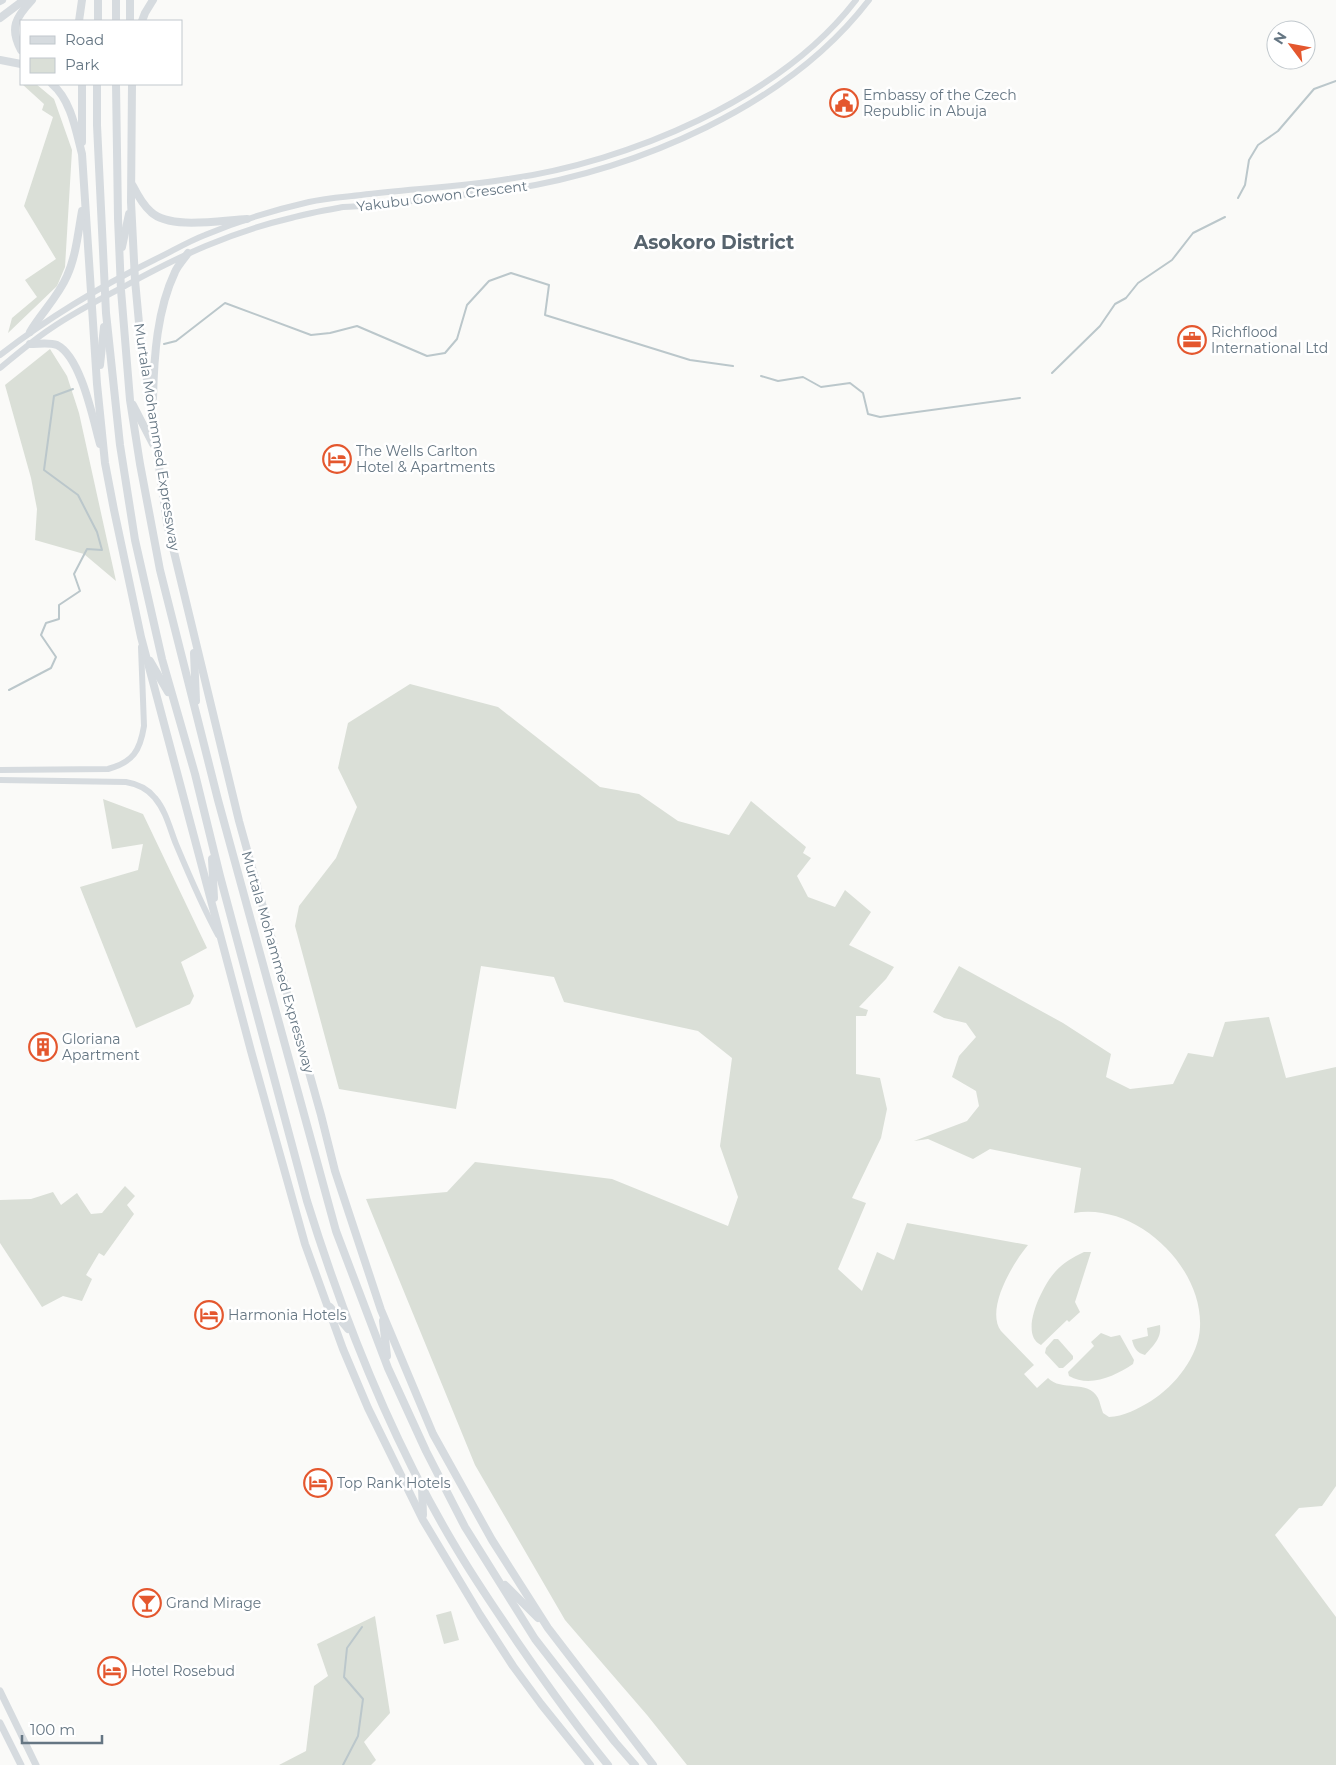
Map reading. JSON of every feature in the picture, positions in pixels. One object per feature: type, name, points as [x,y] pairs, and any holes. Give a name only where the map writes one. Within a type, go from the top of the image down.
[{"type":"highway","points":[[0,18],[24,0]]},
{"type":"highway","points":[[20,48],[14,30],[16,20],[32,0]]},
{"type":"highway","points":[[81,20],[82,0]]},
{"type":"highway","points":[[98,0],[98,20]]},
{"type":"highway","points":[[116,0],[116,20]]},
{"type":"highway","points":[[130,0],[130,20]]},
{"type":"highway","points":[[142,20],[153,0]]},
{"type":"highway","points":[[0,60],[20,64]]},
{"type":"highway","points":[[53,85],[58,89],[72,117],[82,154]]},
{"type":"highway","points":[[82,85],[84,200],[97,384],[105,463]]},
{"type":"highway","points":[[97,85],[97,125],[106,313],[126,491],[135,540],[162,658],[195,774],[211,842],[307,1201],[353,1334],[385,1411],[422,1485],[458,1551],[495,1608],[561,1706],[608,1765]]},
{"type":"highway","name":"Murtala Mohammed Expressway","points":[[116,85],[120,259],[130,400],[160,570],[273,1004],[336,1232],[388,1368],[426,1451],[465,1527],[535,1638],[635,1765]]},
{"type":"highway","name":"Murtala Mohammed Expressway","points":[[132,85],[131,202],[138,314],[167,523],[239,821],[321,1114],[335,1171],[381,1310],[434,1434],[492,1540],[548,1628],[653,1765]]},
{"type":"highway","points":[[132,184],[141,202],[151,213],[165,220],[180,223],[247,219]]},
{"type":"highway","points":[[30,332],[67,277],[73,260],[84,200]]},
{"type":"highway","points":[[120,259],[131,202]]},
{"type":"highway","points":[[152,420],[154,368],[164,301],[175,270],[188,253]]},
{"type":"highway","points":[[97,384],[106,313]]},
{"type":"highway","points":[[30,344],[56,344],[66,351],[73,360],[82,382],[105,463],[144,650],[287,1182],[305,1244],[325,1301],[368,1408],[423,1520],[513,1666],[590,1765]]},
{"type":"highway","points":[[130,400],[156,450]]},
{"type":"highway","points":[[193,636],[197,718]]},
{"type":"highway","points":[[144,650],[174,702]]},
{"type":"highway","points":[[211,842],[215,913]]},
{"type":"highway","points":[[325,1301],[353,1334]]},
{"type":"highway","points":[[381,1310],[388,1368]]},
{"type":"highway","points":[[422,1485],[423,1520]]},
{"type":"highway","points":[[496,1576],[548,1628]]},
{"type":"main road","name":"Yakubu Gowon Crescent","points":[[0,355],[30,332],[82,299],[141,266],[204,235],[247,219],[311,202],[474,184],[576,166],[613,155],[705,117],[761,84],[790,64],[818,42],[856,0]]},
{"type":"main road","name":"Yakubu Gowon Crescent","points":[[0,368],[51,328],[142,276],[212,242],[268,223],[326,210],[508,190],[558,181],[620,163],[670,143],[720,119],[776,86],[828,46],[855,18],[869,0]]},
{"type":"main road","points":[[0,770],[108,768],[132,758],[138,750],[144,726],[141,637]]},
{"type":"main road","points":[[0,780],[134,784],[144,788],[160,805],[199,898],[224,947]]},
{"type":"main road","points":[[0,1691],[36,1765]]},
{"type":"main road","points":[[0,1723],[21,1765]]},
{"type":"green space","points":[[23,85],[37,85],[54,99],[72,150],[65,267],[57,286],[8,333],[12,318],[37,297],[25,280],[56,259],[24,206],[53,117],[42,110],[44,104]]},
{"type":"green space","points":[[50,349],[67,376],[79,413],[116,581],[84,554],[35,540],[37,509],[31,478],[5,385]]},
{"type":"green space","points":[[410,684],[498,707],[600,787],[639,794],[678,821],[729,835],[751,801],[806,847],[803,853],[811,858],[797,876],[808,897],[835,907],[845,890],[871,912],[849,945],[894,967],[886,979],[859,1007],[868,1010],[866,1016],[856,1016],[856,1074],[880,1078],[887,1109],[881,1138],[852,1198],[866,1203],[838,1269],[862,1291],[877,1252],[894,1260],[907,1223],[1028,1245],[1015,1263],[1003,1286],[996,1311],[997,1322],[1001,1331],[1034,1365],[1024,1374],[1037,1388],[1048,1378],[1060,1384],[1088,1389],[1094,1392],[1103,1413],[1109,1417],[1125,1414],[1151,1401],[1177,1379],[1195,1349],[1200,1327],[1198,1304],[1190,1282],[1178,1261],[1161,1243],[1141,1228],[1120,1218],[1097,1212],[1074,1213],[1081,1168],[990,1149],[973,1159],[928,1139],[914,1141],[967,1121],[979,1106],[976,1091],[952,1077],[959,1056],[976,1037],[966,1023],[944,1018],[933,1012],[959,966],[1063,1023],[1111,1054],[1106,1077],[1130,1089],[1173,1084],[1188,1053],[1213,1057],[1225,1022],[1269,1017],[1286,1078],[1336,1067],[1336,1486],[1322,1506],[1299,1508],[1275,1535],[1336,1617],[1336,1765],[687,1765],[647,1715],[565,1620],[475,1465],[366,1199],[447,1192],[475,1162],[612,1179],[728,1226],[738,1197],[720,1146],[732,1058],[698,1031],[564,1002],[554,977],[481,966],[456,1109],[339,1089],[295,926],[299,906],[336,858],[357,807],[338,768],[348,723]]},
{"type":"green space","points":[[103,799],[143,814],[207,948],[181,962],[194,996],[190,1004],[136,1028],[80,887],[138,870],[143,844],[112,849]]},
{"type":"green space","points":[[125,1186],[135,1196],[127,1205],[134,1214],[104,1256],[99,1253],[86,1275],[92,1279],[82,1301],[63,1296],[42,1307],[0,1243],[0,1200],[31,1199],[53,1192],[61,1205],[77,1193],[91,1214],[102,1213]]},
{"type":"green space","points":[[1084,1252],[1091,1252],[1075,1302],[1080,1312],[1069,1322],[1067,1320],[1041,1345],[1035,1339],[1032,1331],[1032,1320],[1039,1298],[1050,1278],[1058,1269],[1068,1260]]},
{"type":"green space","points":[[1160,1325],[1160,1334],[1156,1342],[1145,1355],[1142,1354],[1135,1348],[1132,1340],[1148,1336],[1147,1328]]},
{"type":"green space","points":[[1101,1333],[1111,1337],[1120,1335],[1134,1360],[1133,1364],[1118,1373],[1094,1381],[1085,1381],[1069,1376],[1068,1372],[1094,1346],[1091,1342]]},
{"type":"green space","points":[[1054,1339],[1058,1339],[1073,1356],[1073,1359],[1063,1368],[1059,1368],[1045,1353],[1046,1348]]},
{"type":"green space","points":[[451,1611],[459,1640],[444,1644],[436,1615]]},
{"type":"green space","points":[[375,1616],[390,1713],[364,1742],[376,1760],[371,1765],[279,1765],[306,1751],[314,1686],[328,1676],[317,1644]]},
{"type":"waterway","points":[[1238,198],[1245,185],[1249,160],[1258,145],[1278,131],[1314,89],[1336,81]]},
{"type":"waterway","points":[[1052,373],[1100,326],[1115,304],[1126,298],[1138,283],[1172,260],[1193,233],[1225,217]]},
{"type":"waterway","points":[[164,344],[176,341],[225,303],[311,335],[330,333],[357,326],[427,356],[445,353],[457,339],[467,305],[489,281],[511,273],[549,285],[545,315],[690,360],[733,366]]},
{"type":"waterway","points":[[761,376],[778,381],[803,377],[821,387],[850,383],[863,393],[868,414],[880,417],[1020,398]]},
{"type":"waterway","points":[[9,690],[51,668],[56,657],[41,635],[46,623],[59,619],[59,605],[80,591],[74,574],[87,549],[102,550],[97,532],[78,495],[44,470],[54,396],[73,389]]},
{"type":"waterway","points":[[343,1765],[358,1736],[363,1699],[344,1677],[347,1648],[362,1627]]},
{"type":"place","name":"Embassy of the Czech Republic in Abuja","points":[[844,103]]},
{"type":"place","name":"Richflood International Ltd","points":[[1192,340]]},
{"type":"place","name":"The Wells Carlton Hotel & Apartments","points":[[337,459]]},
{"type":"place","name":"Gloriana Apartment","points":[[43,1047]]},
{"type":"place","name":"Harmonia Hotels","points":[[209,1315]]},
{"type":"place","name":"Top Rank Hotels","points":[[318,1483]]},
{"type":"place","name":"Grand Mirage","points":[[147,1603]]},
{"type":"place","name":"Hotel Rosebud","points":[[112,1671]]},
{"type":"district","name":"Asokoro District","points":[[714,242]]}]
